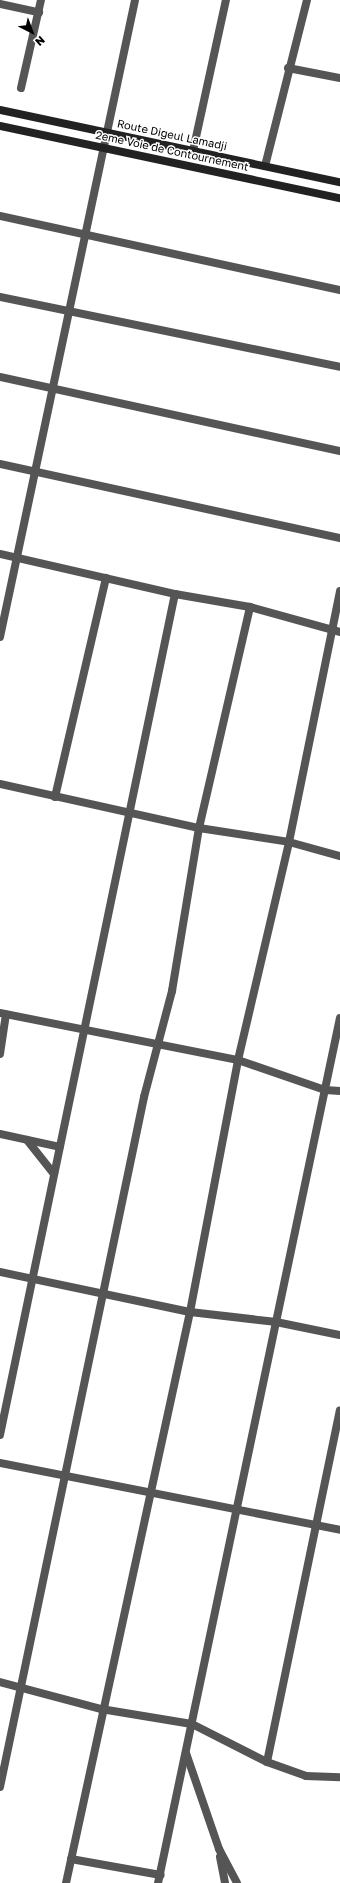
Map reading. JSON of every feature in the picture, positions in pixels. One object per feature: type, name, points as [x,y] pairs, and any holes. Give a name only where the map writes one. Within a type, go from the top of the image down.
[{"type":"main road","name":"Route Digeul Lamadji","points":[[0,110],[340,182]]},
{"type":"main road","name":"2eme Voie de Contournement","points":[[0,126],[340,198]]},
{"type":"street","points":[[21,88],[41,0]]},
{"type":"street","points":[[0,637],[33,470],[105,148],[135,0]]},
{"type":"street","points":[[193,151],[226,0]]},
{"type":"street","points":[[265,166],[288,68],[307,0]]},
{"type":"street","points":[[0,4],[39,12]]},
{"type":"street","points":[[288,68],[340,78]]},
{"type":"street","points":[[0,216],[340,290]]},
{"type":"street","points":[[0,297],[340,367]]},
{"type":"street","points":[[0,377],[340,451]]},
{"type":"street","points":[[0,464],[340,538]]},
{"type":"street","points":[[0,554],[175,594],[250,607],[336,631]]},
{"type":"street","points":[[55,797],[106,578]]},
{"type":"street","points":[[66,1883],[149,1491],[190,1312],[238,1060],[336,631],[340,591]]},
{"type":"street","points":[[0,1434],[131,812],[175,594]]},
{"type":"street","points":[[0,1787],[68,1476],[156,1045],[172,991],[199,828],[250,607]]},
{"type":"street","points":[[0,784],[199,828],[289,842],[340,856]]},
{"type":"street","points":[[0,1054],[3,1013],[85,1027],[156,1045],[238,1060],[325,1090],[340,1091]]},
{"type":"street","points":[[71,1859],[160,1879],[234,1512],[276,1322],[340,1018]]},
{"type":"street","points":[[0,1134],[60,1147]]},
{"type":"street","points":[[27,1140],[54,1174]]},
{"type":"street","points":[[0,1272],[34,1277],[105,1295],[190,1312],[276,1322],[340,1335]]},
{"type":"street","points":[[267,1762],[314,1526],[340,1411]]},
{"type":"street","points":[[0,1463],[149,1491],[234,1512],[340,1530]]},
{"type":"street","points":[[0,1682],[102,1709],[192,1724],[267,1762],[306,1776],[340,1777]]},
{"type":"street","points":[[186,1752],[219,1849],[225,1883]]},
{"type":"street","points":[[219,1849],[237,1883]]}]
